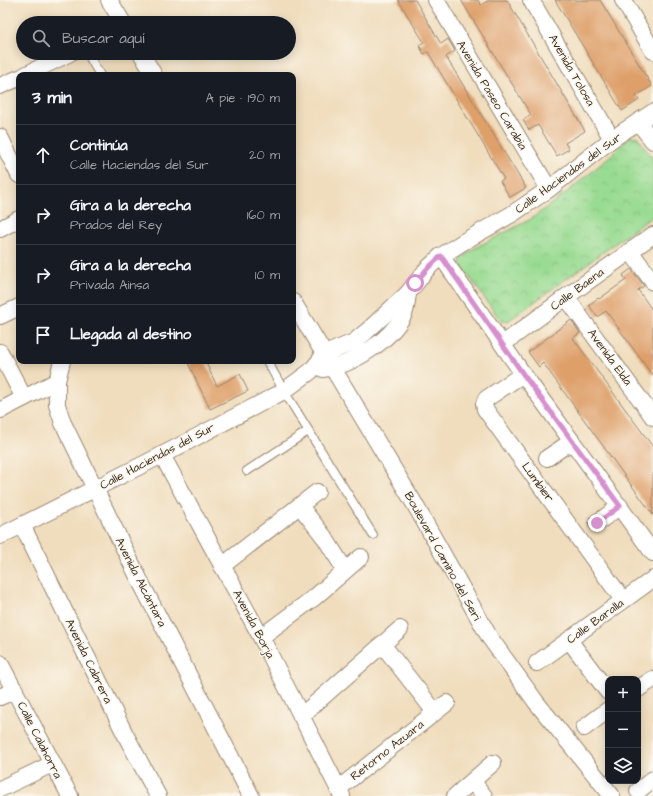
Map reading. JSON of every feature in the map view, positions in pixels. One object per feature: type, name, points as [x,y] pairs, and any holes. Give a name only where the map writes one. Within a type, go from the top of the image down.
[{"type":"street","points":[[109,0],[117,16]]},
{"type":"street","name":"Avenida Paseo Carabia","points":[[436,0],[549,189]]},
{"type":"street","name":"Avenida Tolosa","points":[[531,0],[612,139]]},
{"type":"street","points":[[623,0],[653,51]]},
{"type":"street","points":[[31,72],[56,60]]},
{"type":"street","points":[[145,60],[152,72]]},
{"type":"street","points":[[0,86],[16,79]]},
{"type":"street","name":"Calle Haciendas del Sur","points":[[1,533],[22,525],[94,489],[284,391],[311,371],[329,361],[350,361],[366,352],[381,341],[397,325],[404,314],[407,305],[408,293],[427,269],[441,256],[512,214],[549,189],[612,139],[653,112]]},
{"type":"street","points":[[638,122],[653,141]]},
{"type":"street","points":[[0,138],[16,170]]},
{"type":"street","points":[[0,229],[16,221]]},
{"type":"street","name":"Calle Baena","points":[[503,344],[653,235]]},
{"type":"street","points":[[630,251],[653,282]]},
{"type":"street","points":[[441,256],[523,374],[653,553]]},
{"type":"street","name":"Avenida Elda","points":[[566,297],[653,417]]},
{"type":"street","name":"Boulevard Camino del Seri","points":[[296,307],[414,503],[490,638],[536,702],[612,796]]},
{"type":"street","points":[[0,316],[16,308]]},
{"type":"street","points":[[0,352],[24,398]]},
{"type":"street","name":"Avenida Alcántara","points":[[61,364],[57,381],[57,405],[63,423],[94,489],[251,796]]},
{"type":"street","name":"Lumbier","points":[[523,374],[486,399],[484,404],[485,409],[624,600]]},
{"type":"street","points":[[1,410],[57,381]]},
{"type":"street","points":[[547,458],[572,441]]},
{"type":"street","name":"Avenida Borja","points":[[162,454],[261,637],[340,792]]},
{"type":"street","points":[[222,566],[317,492]]},
{"type":"street","points":[[300,506],[325,538],[345,570]]},
{"type":"street","points":[[597,523],[620,506]]},
{"type":"street","name":"Avenida Cabrera","points":[[22,525],[125,734],[158,796]]},
{"type":"street","points":[[261,637],[315,597],[361,557]]},
{"type":"street","name":"Calle Baralla","points":[[537,663],[653,579]]},
{"type":"street","points":[[301,716],[400,629]]},
{"type":"street","points":[[569,640],[605,688]]},
{"type":"street","name":"Retorno Azuara","points":[[340,792],[441,707],[382,644]]},
{"type":"street","name":"Calle Calahorra","points":[[0,662],[70,796]]},
{"type":"street","points":[[641,687],[653,679]]},
{"type":"street","points":[[0,697],[15,690]]},
{"type":"street","points":[[584,728],[605,712]]},
{"type":"street","points":[[455,796],[473,782],[493,763]]},
{"type":"street","points":[[0,789],[52,764]]},
{"type":"street","points":[[638,791],[653,779]]},
{"type":"street","points":[[473,782],[484,796]]},
{"type":"lane","points":[[92,60],[98,72]]},
{"type":"lane","points":[[269,364],[308,431],[373,535]]},
{"type":"lane","points":[[247,471],[308,431]]},
{"type":"green space","points":[[637,136],[653,159],[653,216],[508,321],[501,321],[460,264],[462,258],[473,249],[531,219],[566,193],[601,164],[630,137]]},
{"type":"building","points":[[398,0],[415,0],[441,44],[448,39],[455,51],[446,57],[526,188],[510,197],[500,181],[504,179],[428,52],[424,54],[419,45],[424,42]]},
{"type":"building","points":[[461,0],[478,0],[481,5],[489,0],[507,0],[585,131],[565,143],[569,149],[557,156],[538,125],[529,130],[523,120],[531,115]]},
{"type":"building","points":[[555,0],[600,0],[652,86],[636,96],[639,100],[622,111]]},
{"type":"building","points":[[631,269],[644,286],[638,290],[653,311],[653,376],[606,311],[597,317],[589,305],[626,280],[623,275]]},
{"type":"building","points":[[571,320],[580,333],[573,338],[653,447],[653,515],[543,363],[539,367],[528,352]]},
{"type":"building","points":[[188,364],[206,364],[217,386],[240,374],[248,391],[210,409]]},
{"type":"route","points":[[415,283],[441,256],[523,374],[620,506],[597,523]]}]
